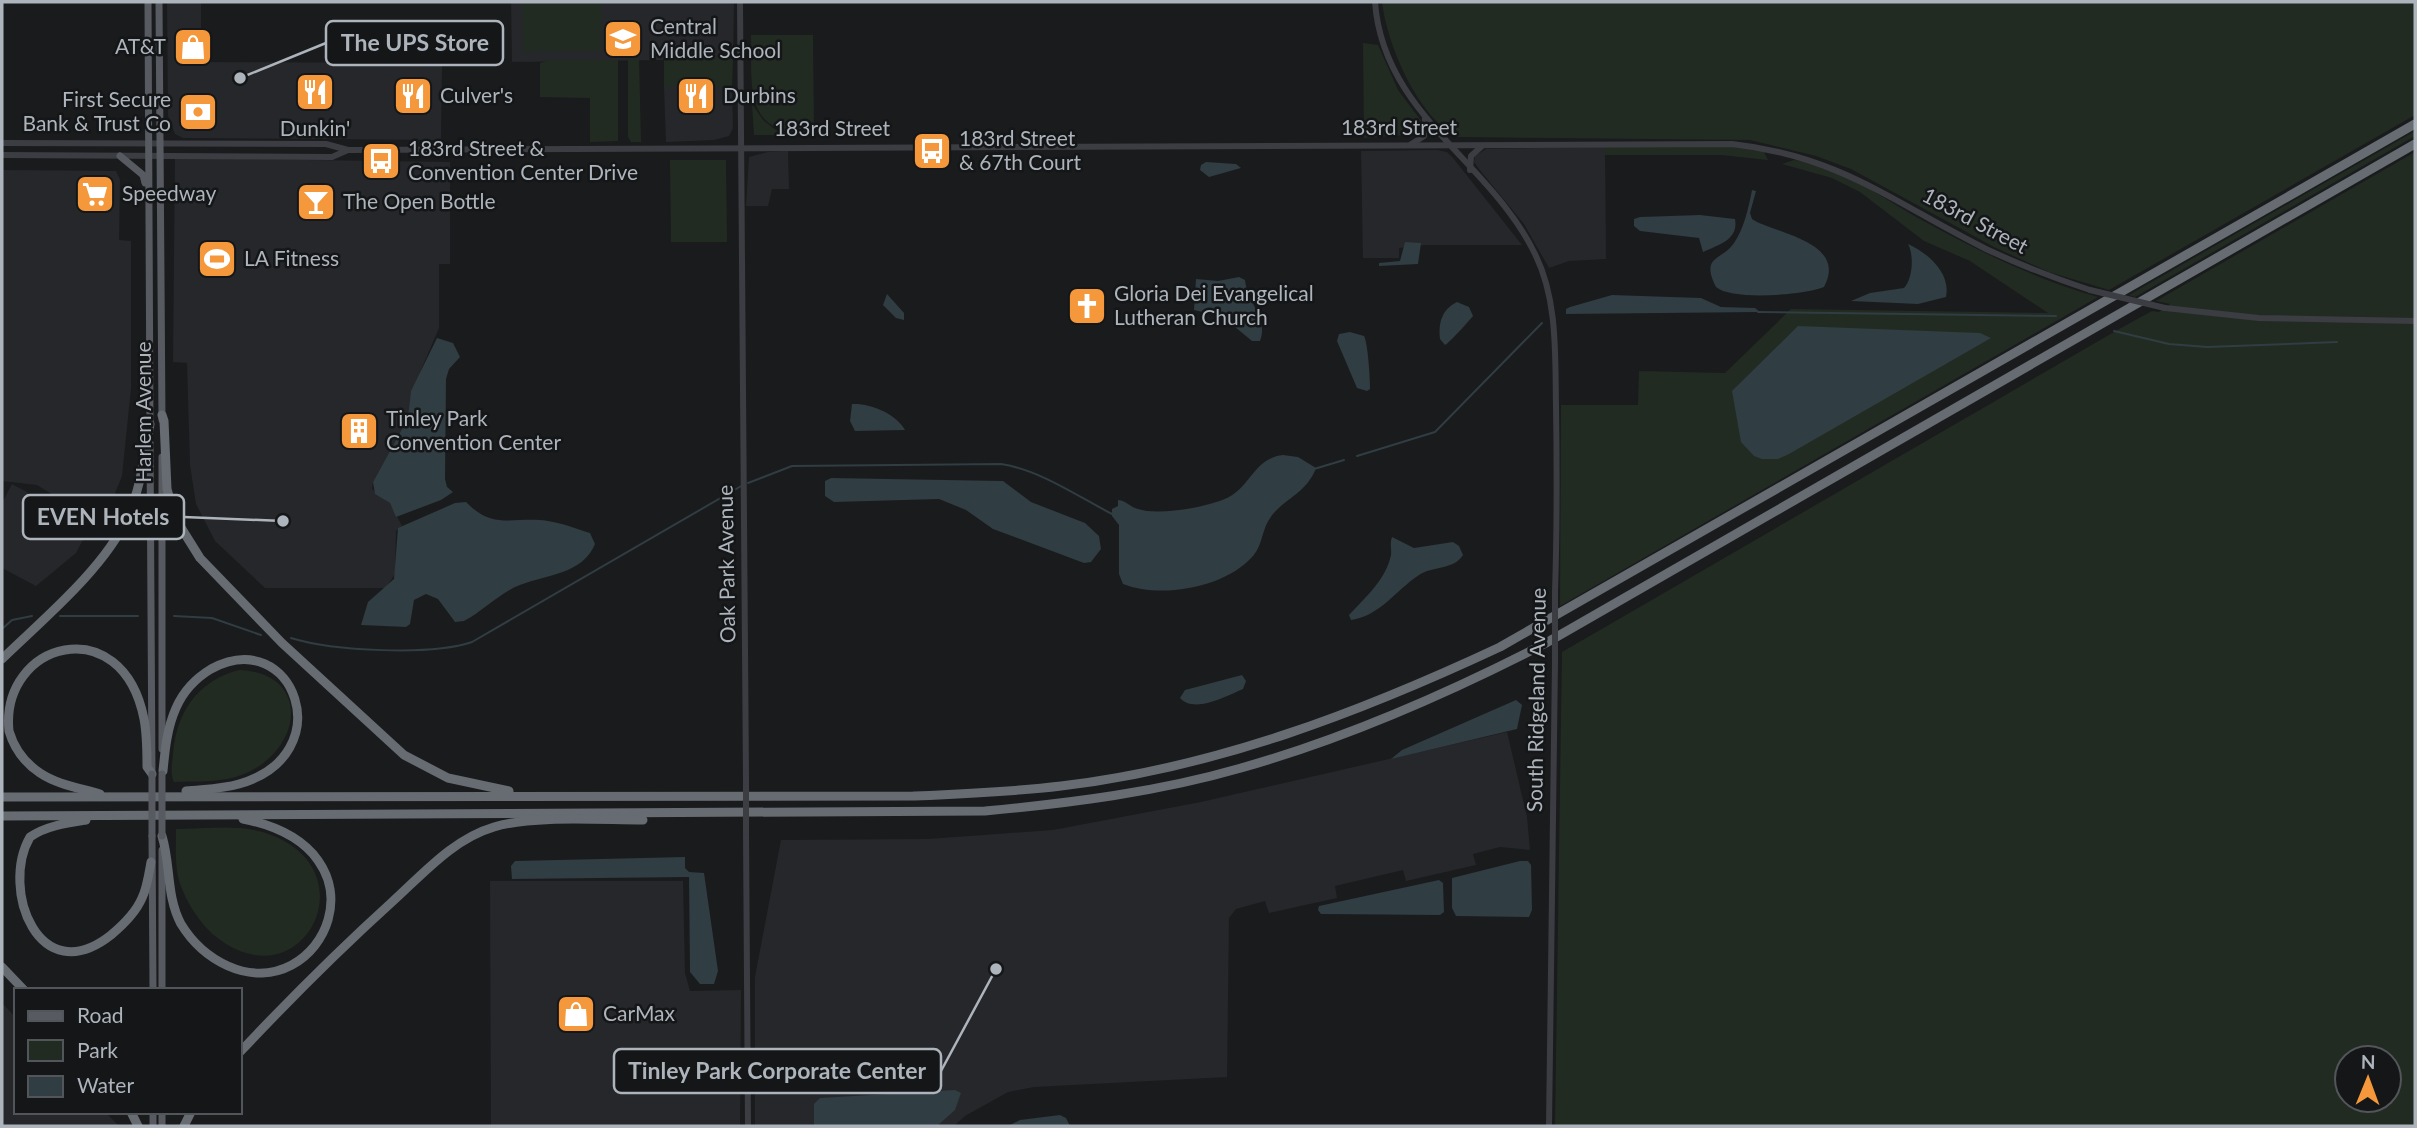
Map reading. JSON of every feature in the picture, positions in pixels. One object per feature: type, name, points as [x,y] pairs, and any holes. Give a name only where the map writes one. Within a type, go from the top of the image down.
[{"type":"highway","points":[[2,797],[913,796],[1063,786],[1134,774],[1237,750],[1339,716],[1440,675],[1543,624],[2415,124]]},
{"type":"highway","points":[[2,816],[985,811],[1065,804],[1242,768],[1385,718],[1447,692],[1557,636],[2415,145]]},
{"type":"highway","points":[[162,415],[167,489],[175,518],[195,552],[250,611],[404,755],[448,778],[525,795]]},
{"type":"highway","points":[[2,659],[71,590],[118,535],[138,488],[150,424]]},
{"type":"highway","points":[[112,797],[47,777],[33,768],[15,746],[7,723],[8,697],[20,673],[37,658],[59,649],[82,649],[102,656],[120,669],[142,710],[147,767],[159,773],[175,709],[187,690],[205,673],[232,662],[257,662],[278,673],[290,686],[298,702],[299,725],[292,745],[281,760],[241,784],[185,791],[174,796]]},
{"type":"highway","points":[[242,1050],[330,958],[434,863],[478,832],[517,822],[678,819],[735,813]]},
{"type":"highway","points":[[12,854],[31,836],[56,825],[114,815]]},
{"type":"highway","points":[[157,836],[172,901],[180,922],[196,943],[215,959],[239,970],[262,973],[290,966],[314,947],[327,924],[330,895],[324,869],[311,850],[286,831],[224,815]]},
{"type":"highway","points":[[30,941],[64,952],[84,950],[102,942],[123,925],[142,898],[151,862]]},
{"type":"highway","points":[[2,967],[22,988]]},
{"type":"main road","name":"Harlem Avenue","points":[[148,2],[150,424],[159,773]]},
{"type":"main road","name":"Harlem Avenue","points":[[159,2],[162,415],[157,836],[162,988]]},
{"type":"main road","points":[[120,156],[143,175],[148,191]]},
{"type":"main road","name":"Harlem Avenue","points":[[153,988],[151,862],[157,836]]},
{"type":"street","name":"Oak Park Avenue","points":[[740,2],[748,1126]]},
{"type":"street","name":"South Ridgeland Avenue","points":[[1375,2],[1381,39],[1395,74],[1448,146],[1524,232],[1544,275],[1552,317],[1555,372],[1555,662],[1549,1126]]},
{"type":"street","points":[[1409,145],[1424,136],[1425,116]]},
{"type":"street","name":"183rd Street","points":[[2,143],[326,144],[348,150],[1705,143],[1745,146],[1790,154],[1860,179],[2006,258],[2090,290],[2165,308],[2259,318],[2415,321]]},
{"type":"street","points":[[1471,170],[1471,156],[1483,145]]},
{"type":"street","name":"183rd Street","points":[[2,155],[332,157],[348,150]]},
{"type":"shaded area","points":[[167,2],[201,2],[201,62],[442,63],[441,140],[183,138],[175,134],[168,116]]},
{"type":"shaded area","name":"Central Middle School","points":[[511,2],[734,2],[733,59],[512,62]]},
{"type":"shaded area","points":[[664,87],[732,87],[733,128],[729,136],[714,140],[666,142]]},
{"type":"shaded area","points":[[1605,147],[1606,259],[1569,261],[1549,268],[1524,224],[1474,162],[1475,156],[1486,149]]},
{"type":"shaded area","points":[[788,151],[789,189],[772,189],[768,206],[746,206],[749,157]]},
{"type":"shaded area","points":[[1361,151],[1447,152],[1453,158],[1522,245],[1425,245],[1399,248],[1399,258],[1363,258]]},
{"type":"shaded area","points":[[175,158],[450,162],[450,264],[439,264],[439,328],[421,370],[408,418],[373,482],[372,489],[390,503],[402,526],[396,531],[395,574],[386,588],[265,588],[215,541],[196,504],[190,465],[187,363],[173,362]]},
{"type":"shaded area","points":[[2,170],[116,171],[120,180],[119,240],[131,241],[131,388],[122,476],[102,525],[37,485],[2,481]]},
{"type":"shaded area","points":[[12,484],[90,526],[76,553],[36,586],[2,568],[2,503]]},
{"type":"shaded area","points":[[1507,732],[1527,817],[1530,850],[1500,847],[1473,854],[1476,865],[1406,881],[1403,870],[1335,886],[1337,898],[1269,913],[1265,901],[1236,909],[1229,918],[1227,1077],[1034,1087],[1008,1092],[965,1116],[954,1126],[755,1126],[755,977],[781,840],[928,839],[1053,830],[1201,802]]},
{"type":"shaded area","points":[[490,881],[683,881],[685,973],[690,991],[741,990],[740,1126],[491,1126]]},
{"type":"shaded area","points":[[2,1003],[14,1016],[14,1114],[107,1114],[119,1126],[2,1126]]},
{"type":"green space","points":[[522,2],[601,2],[601,51],[523,51]]},
{"type":"green space","points":[[1382,2],[2415,2],[2415,115],[2109,290],[2049,272],[1994,247],[1851,169],[1816,156],[1750,140],[1457,137],[1442,127],[1429,113],[1406,77],[1390,38]]},
{"type":"green space","points":[[751,35],[813,35],[814,134],[774,127],[763,117],[756,105],[753,90]]},
{"type":"green space","points":[[1363,43],[1378,45],[1398,90],[1422,122],[1421,134],[1364,138]]},
{"type":"green space","points":[[628,59],[639,59],[641,142],[631,142],[628,137]]},
{"type":"green space","points":[[664,59],[733,59],[732,87],[664,87]]},
{"type":"green space","points":[[550,60],[618,60],[618,141],[590,142],[590,98],[540,97],[540,63]]},
{"type":"green space","points":[[752,104],[763,120],[782,135],[754,135]]},
{"type":"green space","points":[[2415,131],[2415,136],[2135,297],[2129,295]]},
{"type":"green space","points":[[1727,146],[1764,152],[1768,160],[1721,155],[1605,155],[1605,147]]},
{"type":"green space","points":[[2415,152],[2415,1126],[1555,1126],[1562,652],[2121,328],[2152,311],[2159,312],[2170,304],[2156,301]]},
{"type":"green space","points":[[670,160],[726,160],[727,242],[671,242]]},
{"type":"green space","points":[[1794,160],[1828,168],[1844,175],[1985,253],[2052,282],[2098,297],[1560,606],[1561,405],[1638,405],[1639,371],[1725,373],[1791,309],[2048,313],[1970,261],[1924,241],[1860,192],[1832,178],[1782,164]]},
{"type":"green space","points":[[239,670],[263,674],[279,684],[288,698],[291,714],[288,731],[278,748],[264,763],[244,774],[227,779],[174,782],[172,769],[175,740],[184,713],[191,701],[211,682]]},
{"type":"green space","points":[[224,828],[260,831],[301,853],[316,877],[320,902],[312,926],[296,944],[274,955],[246,953],[215,936],[198,917],[180,885],[176,865],[176,829]]},
{"type":"water","points":[[1206,162],[1236,164],[1241,168],[1209,177],[1200,170],[1201,165]]},
{"type":"water","points":[[1752,190],[1756,191],[1750,213],[1752,219],[1805,241],[1826,259],[1829,271],[1824,287],[1785,294],[1752,295],[1737,294],[1716,287],[1710,269],[1714,260],[1729,249],[1738,237]]},
{"type":"water","points":[[1700,215],[1735,219],[1731,237],[1703,252],[1699,238],[1640,231],[1634,226],[1634,219],[1640,217]]},
{"type":"water","points":[[1405,242],[1421,243],[1418,264],[1379,266],[1379,263],[1400,261]]},
{"type":"water","points":[[1908,244],[1936,265],[1945,280],[1946,297],[1918,304],[1851,301],[1870,293],[1904,288],[1912,266]]},
{"type":"water","points":[[1239,277],[1245,280],[1249,296],[1260,318],[1260,341],[1252,341],[1223,317],[1194,310],[1196,279],[1218,281]]},
{"type":"water","points":[[887,294],[904,313],[904,320],[896,318],[883,305]]},
{"type":"water","points":[[1612,295],[1701,298],[1721,307],[1755,308],[1760,312],[1566,314],[1566,309],[1570,307]]},
{"type":"water","points":[[1457,302],[1469,307],[1473,316],[1445,345],[1440,339],[1441,322],[1448,308]]},
{"type":"water","points":[[1798,326],[1980,333],[1991,338],[1789,454],[1778,459],[1762,459],[1754,456],[1741,442],[1732,391]]},
{"type":"water","points":[[1350,332],[1364,336],[1370,384],[1367,391],[1357,388],[1337,341],[1339,334]]},
{"type":"water","points":[[437,338],[453,343],[460,357],[449,369],[446,379],[445,479],[447,487],[453,492],[441,500],[396,517],[390,503],[375,494],[373,482],[408,418],[411,391]]},
{"type":"water","points":[[852,404],[867,405],[882,411],[896,419],[905,430],[855,431],[850,421]]},
{"type":"water","points":[[1283,455],[1298,457],[1316,468],[1308,483],[1273,514],[1257,551],[1241,567],[1210,583],[1192,588],[1155,590],[1123,584],[1119,574],[1119,525],[1112,516],[1112,509],[1118,506],[1118,500],[1147,511],[1210,504],[1229,497],[1243,486],[1259,466]]},
{"type":"water","points":[[831,478],[1003,481],[1031,502],[1085,523],[1099,536],[1101,549],[1091,562],[1084,563],[993,529],[966,510],[939,499],[834,502],[825,496],[825,481]]},
{"type":"water","points":[[466,502],[476,511],[495,519],[548,521],[575,528],[590,533],[595,544],[582,562],[573,568],[513,588],[464,621],[455,622],[438,599],[426,594],[414,600],[410,624],[406,627],[361,625],[368,602],[394,579],[398,528],[455,503]]},
{"type":"water","points":[[1392,537],[1414,548],[1453,542],[1459,546],[1463,555],[1449,566],[1419,575],[1379,608],[1361,618],[1351,620],[1349,615],[1373,589],[1387,567],[1391,556]]},
{"type":"water","points":[[1242,675],[1246,681],[1243,689],[1220,699],[1194,704],[1180,698],[1185,690]]},
{"type":"water","points":[[1516,700],[1522,705],[1517,729],[1391,759],[1402,750]]},
{"type":"water","points":[[685,857],[685,868],[689,872],[704,873],[718,971],[714,984],[700,984],[690,972],[689,877],[512,879],[511,866],[515,861]]},
{"type":"water","points":[[1528,861],[1531,865],[1532,910],[1529,917],[1456,916],[1452,908],[1452,878]]},
{"type":"water","points":[[1439,880],[1443,883],[1444,912],[1440,915],[1321,914],[1318,910],[1319,906]]},
{"type":"water","points":[[955,1090],[961,1093],[955,1110],[937,1126],[814,1126],[814,1104],[820,1098]]},
{"type":"water","points":[[1060,1115],[1066,1118],[1070,1126],[1008,1126],[1020,1120]]},
{"type":"waterway","points":[[1758,312],[2056,316]]},
{"type":"waterway","points":[[1357,456],[1435,432],[1542,323]]},
{"type":"waterway","points":[[2114,331],[2169,344],[2207,347],[2337,342]]},
{"type":"waterway","points":[[1314,469],[1344,460]]},
{"type":"waterway","points":[[748,483],[792,466],[1001,464],[1044,478],[1112,514]]},
{"type":"waterway","points":[[291,638],[331,646],[382,650],[432,649],[472,642],[743,485]]},
{"type":"waterway","points":[[2,629],[12,620],[32,616]]},
{"type":"waterway","points":[[60,616],[138,616]]},
{"type":"waterway","points":[[174,616],[212,618],[261,635]]},
{"type":"place","name":"Central Middle School","points":[[623,39]]},
{"type":"place","name":"AT&T","points":[[193,47]]},
{"type":"place","name":"The UPS Store","points":[[240,78]]},
{"type":"place","name":"Dunkin'","points":[[315,92]]},
{"type":"place","name":"Culver's","points":[[413,96]]},
{"type":"place","name":"Durbins","points":[[696,96]]},
{"type":"place","name":"First Secure Bank & Trust Co","points":[[198,112]]},
{"type":"place","name":"183rd Street & 67th Court","points":[[932,151]]},
{"type":"place","name":"183rd Street & Convention Center Drive","points":[[381,161]]},
{"type":"place","name":"Speedway","points":[[95,194]]},
{"type":"place","name":"The Open Bottle","points":[[316,202]]},
{"type":"place","name":"LA Fitness","points":[[217,259]]},
{"type":"place","name":"Gloria Dei Evangelical Lutheran Church","points":[[1087,306]]},
{"type":"place","name":"Tinley Park Convention Center","points":[[359,431]]},
{"type":"place","name":"EVEN Hotels","points":[[283,521]]},
{"type":"place","name":"Tinley Park Corporate Center","points":[[996,969]]},
{"type":"place","name":"CarMax","points":[[576,1014]]}]
